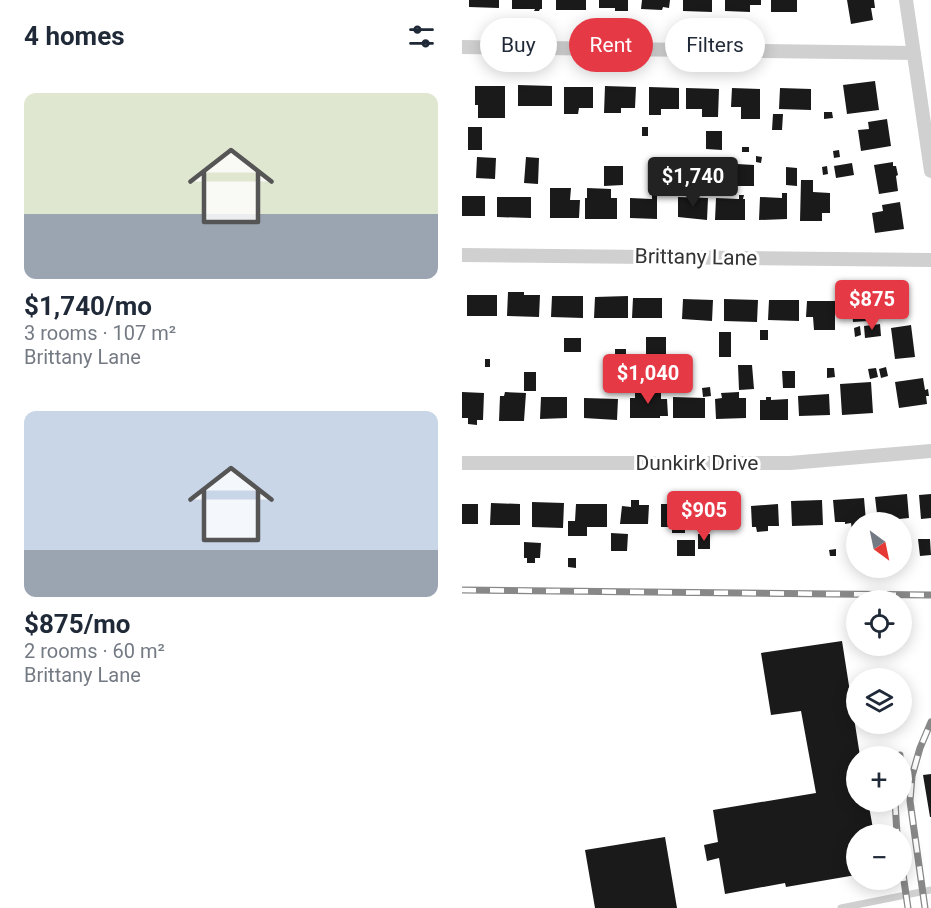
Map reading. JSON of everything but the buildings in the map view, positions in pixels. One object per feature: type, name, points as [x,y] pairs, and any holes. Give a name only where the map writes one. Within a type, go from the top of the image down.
[{"type":"street","points":[[906,0],[931,171]]},
{"type":"street","points":[[462,47],[914,53]]},
{"type":"street","name":"Brittany Lane","points":[[462,255],[931,260]]},
{"type":"street","name":"Dunkirk Drive","points":[[462,463],[790,463],[931,451]]},
{"type":"lane","points":[[841,908],[931,890]]},
{"type":"railway","points":[[462,590],[931,595]]},
{"type":"railway","points":[[925,908],[910,801],[912,776],[931,722]]},
{"type":"railway","points":[[896,812],[896,824]]},
{"type":"railway","points":[[905,890],[908,908]]}]
